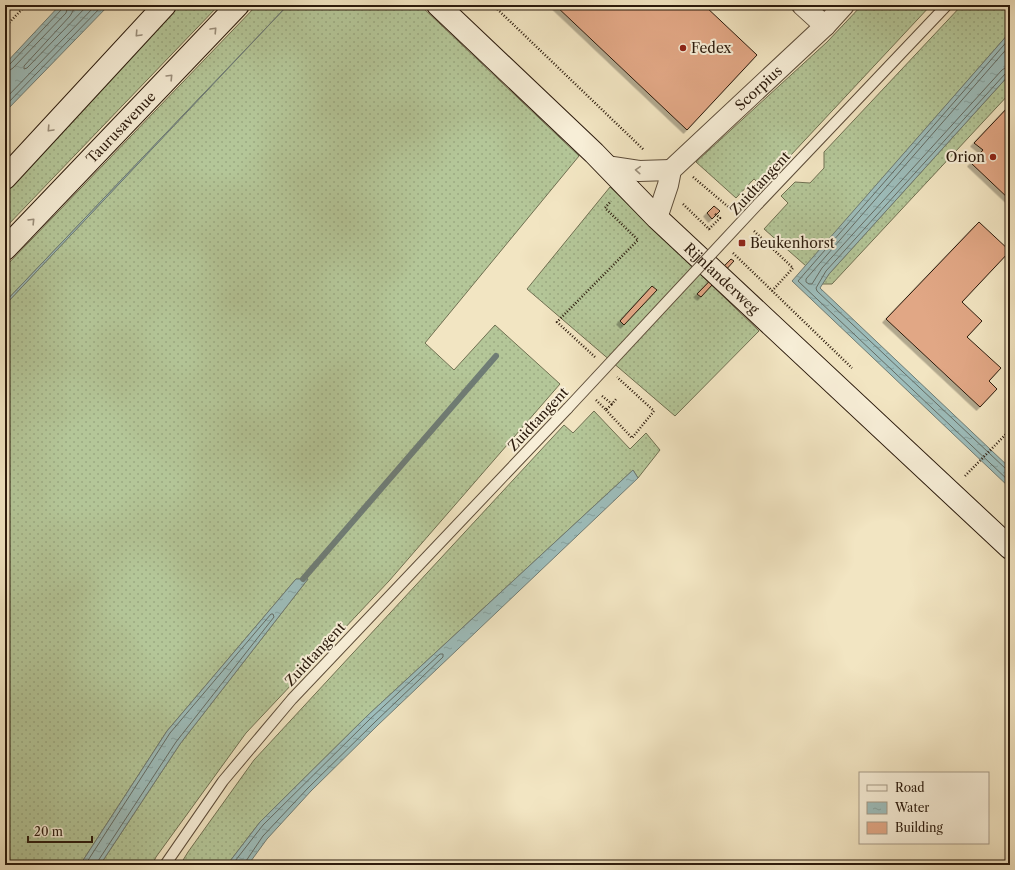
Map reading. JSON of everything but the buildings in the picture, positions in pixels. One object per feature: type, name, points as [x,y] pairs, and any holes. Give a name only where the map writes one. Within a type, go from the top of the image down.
[{"type":"street","points":[[5,178],[165,5]]},
{"type":"street","name":"Taurusavenue","points":[[5,249],[238,5]]},
{"type":"street","name":"Rijnlanderweg","points":[[438,5],[594,153],[657,218],[1010,548]]},
{"type":"street","points":[[802,5],[824,26]]},
{"type":"street","name":"Scorpius","points":[[680,172],[844,5]]},
{"type":"street","points":[[606,166],[639,171],[680,172]]},
{"type":"street","points":[[657,218],[668,185],[680,172]]},
{"type":"lane","name":"Zuidtangent","points":[[165,865],[223,781],[292,698],[568,408],[758,204],[947,5]]},
{"type":"path","points":[[5,27],[26,5]]},
{"type":"path","points":[[680,172],[733,210]]},
{"type":"path","points":[[600,362],[558,322],[638,240],[605,208],[625,185]]},
{"type":"path","points":[[709,229],[720,218],[714,213],[723,221]]},
{"type":"path","points":[[754,230],[793,268],[772,291]]},
{"type":"path","points":[[595,399],[632,438],[654,411],[616,377]]},
{"type":"path","points":[[600,394],[612,404],[617,398],[612,404],[606,410]]},
{"type":"path","points":[[965,477],[1010,430]]},
{"type":"green space","points":[[175,5],[219,5],[5,228],[5,189]]},
{"type":"green space","points":[[257,5],[420,5],[579,156],[425,343],[454,370],[495,325],[560,384],[389,581],[246,733],[156,857],[152,865],[100,865],[180,744],[308,579],[296,579],[167,731],[80,865],[5,865],[5,305],[212,85],[5,302],[5,267]]},
{"type":"green space","points":[[862,5],[931,5],[762,186],[754,179],[736,198],[696,162],[827,42]]},
{"type":"green space","points":[[962,5],[1010,5],[1010,32],[806,266],[764,229],[788,203],[781,196],[795,182],[810,183],[824,168],[824,152]]},
{"type":"green space","points":[[1010,74],[1010,93],[832,284],[822,284],[829,274]]},
{"type":"green space","points":[[610,187],[759,331],[675,416],[527,289]]},
{"type":"green space","points":[[594,411],[630,449],[646,433],[660,450],[638,478],[633,470],[367,716],[260,822],[227,865],[180,865],[254,760],[564,425],[573,433]]},
{"type":"water","points":[[60,5],[109,5],[5,112],[5,64]]},
{"type":"water","points":[[286,7],[5,305],[5,302]]},
{"type":"water","points":[[1010,32],[1010,74],[829,274],[820,288],[1010,468],[1010,488],[792,281]]},
{"type":"water","points":[[633,470],[638,478],[378,725],[311,791],[267,839],[248,865],[227,865],[260,822],[367,716]]},
{"type":"water","points":[[296,579],[308,579],[180,744],[100,865],[80,865],[167,731]]},
{"type":"waterway","points":[[303,579],[496,356]]},
{"type":"place","name":"Fedex","points":[[683,48]]},
{"type":"place","name":"Orion","points":[[993,157]]},
{"type":"place","name":"Beukenhorst","points":[[742,243]]}]
